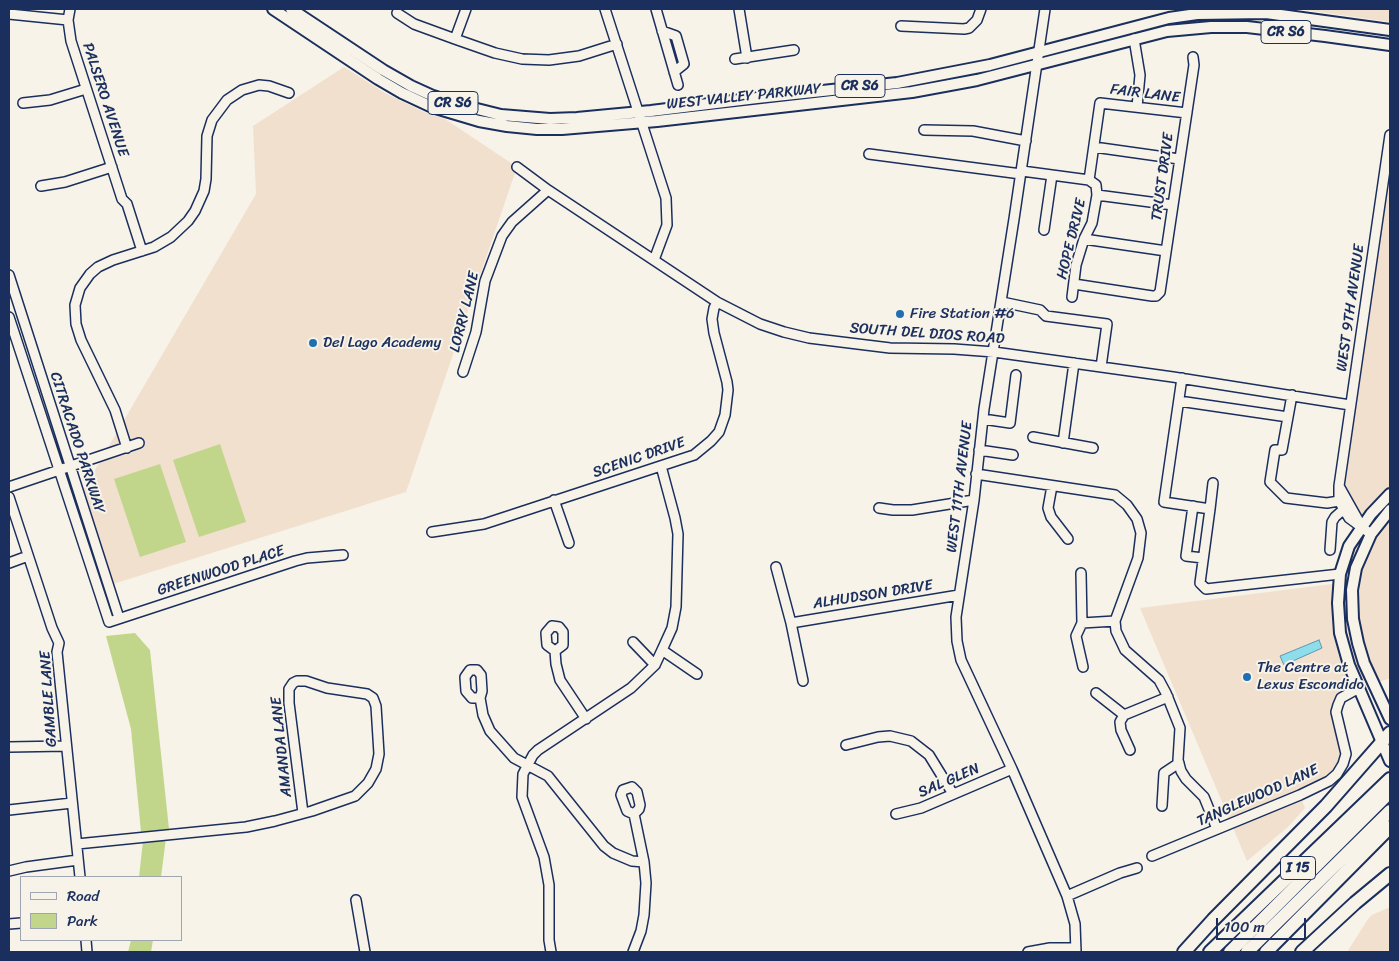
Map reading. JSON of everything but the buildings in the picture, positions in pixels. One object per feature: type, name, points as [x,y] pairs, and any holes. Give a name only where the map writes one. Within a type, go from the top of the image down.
[{"type":"highway","points":[[1184,952],[1212,920],[1326,806],[1386,738]]},
{"type":"highway","points":[[1230,952],[1388,788]]},
{"type":"highway","name":"I 15","points":[[1210,952],[1388,788]]},
{"type":"highway","points":[[1247,952],[1390,811]]},
{"type":"highway","name":"I 15","points":[[1266,952],[1390,827]]},
{"type":"highway","points":[[1302,952],[1355,903],[1390,874]]},
{"type":"main road","name":"WEST VALLEY PARKWAY","points":[[273,9],[378,79],[409,96],[479,122],[537,129],[562,129],[642,122],[912,92],[977,80],[1168,31],[1235,27],[1390,45]]},
{"type":"main road","name":"WEST VALLEY PARKWAY","points":[[291,9],[411,86],[457,104],[501,115],[531,118],[577,118],[652,111],[897,83],[971,69],[1169,18],[1197,14],[1266,13],[1390,30]]},
{"type":"main road","points":[[1390,494],[1371,514],[1349,546],[1340,574],[1338,603],[1340,632],[1349,664],[1359,688],[1386,738],[1390,761]]},
{"type":"main road","points":[[1390,510],[1371,534],[1356,568],[1352,590],[1353,619],[1358,642],[1372,680],[1390,718]]},
{"type":"main road","points":[[1340,632],[1350,643],[1360,672],[1363,676],[1372,680]]},
{"type":"street","name":"PALSERO AVENUE","points":[[70,9],[68,20],[71,41],[122,199],[127,204],[142,251]]},
{"type":"street","points":[[455,39],[466,9]]},
{"type":"street","points":[[605,9],[639,111],[668,208],[667,225],[654,260]]},
{"type":"street","points":[[656,9],[678,85]]},
{"type":"street","points":[[739,9],[747,58]]},
{"type":"street","points":[[901,26],[969,28],[977,20],[981,9]]},
{"type":"street","name":"WEST 11TH AVENUE","points":[[1045,9],[983,419],[974,500],[956,618],[957,641],[961,660],[1012,769],[1067,896],[1076,924],[1076,950]]},
{"type":"street","points":[[397,13],[414,24],[495,54],[522,59],[549,60],[579,56],[617,44]]},
{"type":"street","points":[[9,14],[68,20]]},
{"type":"street","points":[[1134,39],[1140,75],[1137,107]]},
{"type":"street","points":[[735,59],[794,50]]},
{"type":"street","name":"TRUST DRIVE","points":[[1074,284],[1152,296],[1156,296],[1160,292],[1194,65],[1193,57]]},
{"type":"street","points":[[127,448],[115,410],[78,332],[74,316],[77,296],[84,282],[98,267],[113,260],[154,247],[171,237],[188,221],[204,191],[209,128],[222,106],[242,90],[259,85],[269,86],[289,93]]},
{"type":"street","points":[[23,103],[50,100],[86,89]]},
{"type":"street","name":"FAIR LANE","points":[[1100,103],[1187,113]]},
{"type":"street","name":"HOPE DRIVE","points":[[1072,297],[1076,265],[1084,239],[1092,224],[1097,195],[1096,185],[1089,180],[1100,103]]},
{"type":"street","points":[[924,130],[973,131],[1026,141]]},
{"type":"street","name":"WEST 9TH AVENUE","points":[[1338,504],[1350,405],[1390,134]]},
{"type":"street","points":[[1094,148],[1179,159]]},
{"type":"street","points":[[869,154],[1089,180]]},
{"type":"street","points":[[41,186],[64,182],[112,167]]},
{"type":"street","name":"SOUTH DEL DIOS ROAD","points":[[517,167],[548,190],[717,302],[760,324],[784,332],[809,338],[890,348],[994,352],[1182,378],[1350,405]]},
{"type":"street","points":[[1044,230],[1052,175]]},
{"type":"street","name":"LORRY LANE","points":[[463,372],[476,332],[484,281],[502,236],[512,222],[548,190]]},
{"type":"street","points":[[1097,195],[1173,205]]},
{"type":"street","points":[[1084,239],[1166,251]]},
{"type":"street","name":"CITRACADO PARKWAY","points":[[9,275],[119,618]]},
{"type":"street","name":"SCENIC DRIVE","points":[[432,532],[484,524],[694,455],[719,432],[725,416],[728,382],[714,333],[712,319],[717,302]]},
{"type":"street","points":[[1002,302],[1040,310],[1046,316],[1107,324],[1101,367]]},
{"type":"street","name":"CITRACADO PARKWAY","points":[[9,317],[109,622]]},
{"type":"street","points":[[1063,443],[1074,363]]},
{"type":"street","points":[[983,419],[1010,423],[1016,376]]},
{"type":"street","points":[[1182,378],[1164,502],[1210,509]]},
{"type":"street","points":[[1292,395],[1282,450],[1275,450],[1270,477],[1272,485],[1283,494],[1289,493],[1328,498],[1338,504],[1349,518],[1371,534]]},
{"type":"street","points":[[1179,401],[1288,417]]},
{"type":"street","points":[[1033,437],[1093,448]]},
{"type":"street","points":[[9,487],[139,444]]},
{"type":"street","points":[[979,450],[1013,455]]},
{"type":"street","points":[[552,952],[548,885],[544,857],[522,797],[523,774],[533,755],[538,750],[631,688],[655,665],[672,628],[676,607],[678,534],[660,466]]},
{"type":"street","points":[[976,474],[1115,495],[1127,505],[1136,519],[1141,533],[1138,558],[1115,621],[1116,631],[1125,650],[1159,680],[1168,697],[1180,728],[1179,763],[1186,779],[1204,797],[1217,830]]},
{"type":"street","points":[[1213,483],[1200,583],[1206,589],[1340,574]]},
{"type":"street","points":[[1052,486],[1048,508],[1051,517],[1068,539]]},
{"type":"street","points":[[1340,486],[1362,527]]},
{"type":"street","name":"GAMBLE LANE","points":[[9,497],[59,644],[57,652],[77,844],[73,861],[80,876]]},
{"type":"street","points":[[554,500],[568,543]]},
{"type":"street","points":[[879,508],[912,510],[974,500]]},
{"type":"street","points":[[1330,550],[1332,522],[1338,504]]},
{"type":"street","points":[[1193,506],[1186,556],[1203,558]]},
{"type":"street","name":"GREENWOOD PLACE","points":[[109,622],[295,561],[343,555]]},
{"type":"street","points":[[9,563],[28,556]]},
{"type":"street","points":[[776,567],[791,622],[803,681]]},
{"type":"street","points":[[1081,573],[1082,623],[1076,636],[1083,667]]},
{"type":"street","name":"ALHUDSON DRIVE","points":[[791,622],[959,595]]},
{"type":"street","points":[[1082,623],[1115,621]]},
{"type":"street","points":[[632,642],[655,665]]},
{"type":"street","points":[[662,650],[697,674]]},
{"type":"street","points":[[555,652],[560,680],[586,719]]},
{"type":"street","name":"AMANDA LANE","points":[[77,844],[246,827],[303,813],[355,796],[368,783],[380,754],[376,706],[373,698],[367,694],[328,688],[306,681],[297,681],[289,689],[303,813]]},
{"type":"street","name":"TANGLEWOOD LANE","points":[[1152,856],[1300,796],[1337,774],[1346,754],[1336,712],[1341,698],[1359,688]]},
{"type":"street","points":[[1096,693],[1124,715]]},
{"type":"street","points":[[1130,750],[1121,730],[1120,722],[1124,715],[1168,697]]},
{"type":"street","points":[[480,698],[483,715],[490,731],[514,758],[548,776],[604,846],[613,853],[644,862]]},
{"type":"street","points":[[846,745],[890,736],[911,741],[928,755],[952,794]]},
{"type":"street","points":[[9,747],[66,746]]},
{"type":"street","points":[[1162,806],[1164,773],[1179,763]]},
{"type":"street","name":"SAL GLEN","points":[[896,814],[921,808],[1012,769]]},
{"type":"street","points":[[9,810],[72,803]]},
{"type":"street","points":[[633,952],[644,915],[646,883],[644,862],[634,814]]},
{"type":"street","points":[[9,872],[26,867],[73,861]]},
{"type":"street","points":[[1067,896],[1137,868]]},
{"type":"street","points":[[356,900],[365,952]]},
{"type":"street","points":[[1028,952],[1050,948],[1076,950]]},
{"type":"shaded area","points":[[1298,9],[1390,9],[1390,22]]},
{"type":"shaded area","name":"Del Lago Academy","points":[[344,67],[385,93],[424,112],[445,119],[517,167],[406,492],[97,589],[71,511],[256,194],[253,126]]},
{"type":"shaded area","points":[[1390,135],[1390,679],[1359,688],[1338,705],[1346,754],[1337,774],[1300,795],[1305,808],[1288,827],[1247,861],[1140,608],[1332,584],[1344,586],[1361,533],[1339,501]]},
{"type":"shaded area","points":[[1390,907],[1390,952],[1347,952],[1368,919],[1372,915]]},
{"type":"green space","points":[[220,444],[246,522],[199,537],[173,460]]},
{"type":"green space","points":[[160,464],[186,542],[140,557],[114,479]]},
{"type":"green space","points":[[135,633],[150,650],[169,829],[141,832],[131,729],[106,636]]},
{"type":"green space","points":[[166,838],[161,876],[139,876],[143,841]]},
{"type":"green space","points":[[131,941],[153,941],[151,952],[128,952]]},
{"type":"water","points":[[1319,640],[1322,648],[1284,665],[1280,656]]},
{"type":"place","name":"Fire Station #6","points":[[900,314]]},
{"type":"place","name":"Del Lago Academy","points":[[313,343]]},
{"type":"place","name":"The Centre at Lexus Escondido","points":[[1247,677]]}]
